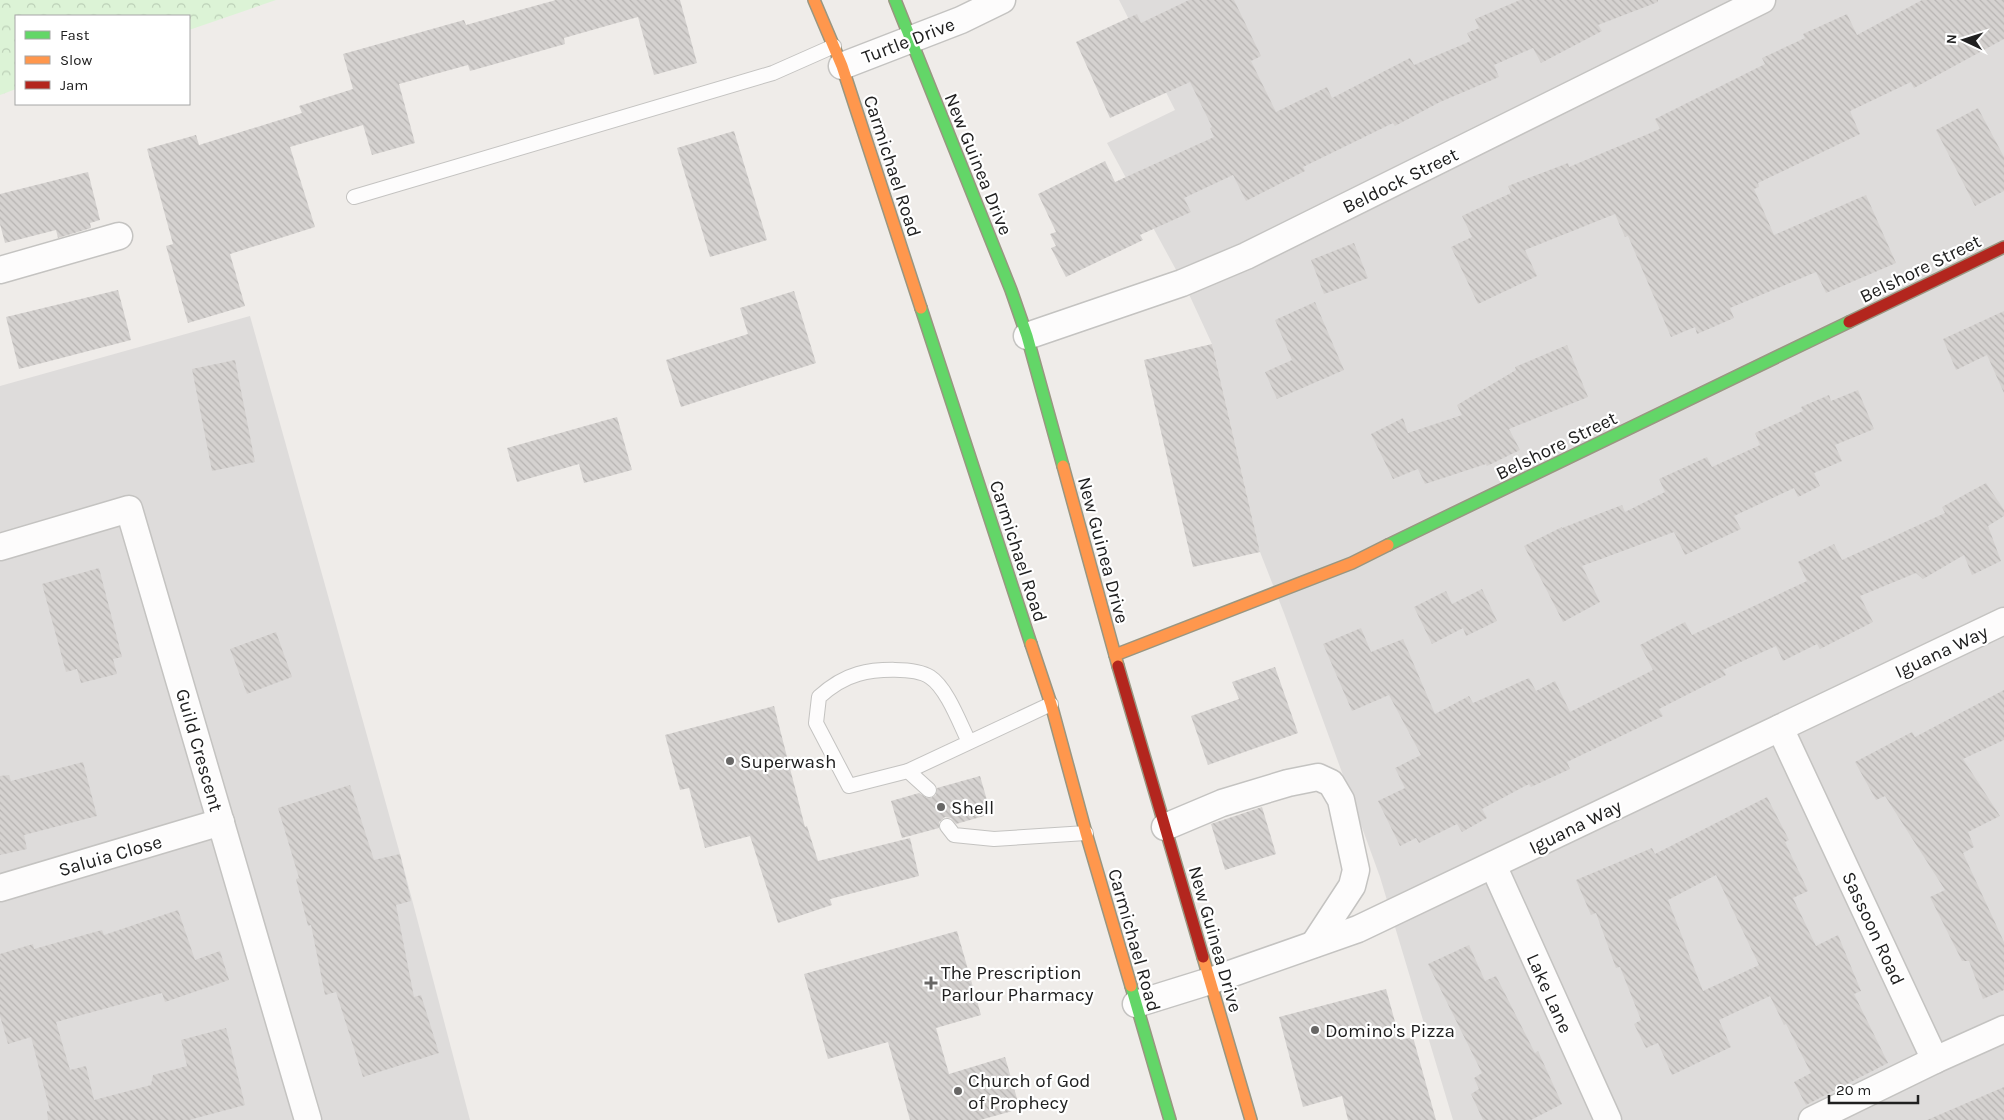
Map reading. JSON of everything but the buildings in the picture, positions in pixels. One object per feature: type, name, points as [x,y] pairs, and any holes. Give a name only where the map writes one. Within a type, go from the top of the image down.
[{"type":"street","name":"Carmichael Road","points":[[814,0],[838,56],[1051,704],[1086,834],[1170,1120]]},
{"type":"street","name":"New Guinea Drive","points":[[895,0],[1011,290],[1027,336],[1115,655],[1252,1120]]},
{"type":"street","name":"Turtle Drive","points":[[838,56],[911,40],[961,20],[1002,0]]},
{"type":"street","name":"Beldock Street","points":[[1027,336],[1182,283],[1246,256],[1762,0]]},
{"type":"street","points":[[0,270],[119,236]]},
{"type":"street","name":"Belshore Street","points":[[1115,655],[1352,563],[2004,247]]},
{"type":"street","name":"Guild Crescent","points":[[0,547],[129,509],[308,1120]]},
{"type":"street","name":"Iguana Way","points":[[1136,1004],[1210,981],[1358,929],[2004,621]]},
{"type":"street","name":"Sassoon Road","points":[[1780,728],[1936,1060]]},
{"type":"street","points":[[1165,827],[1222,803],[1288,783],[1318,777],[1331,783],[1341,800],[1356,870],[1352,886],[1314,944]]},
{"type":"street","name":"Saluia Close","points":[[0,888],[221,822]]},
{"type":"street","name":"Lake Lane","points":[[1493,866],[1608,1120]]},
{"type":"street","points":[[1812,1120],[1936,1060],[2004,1030]]},
{"type":"lane","points":[[354,197],[838,56]]},
{"type":"lane","points":[[969,742],[944,692],[930,677],[904,669],[859,673],[831,686],[819,697],[816,723],[849,786],[908,771],[1051,704]]},
{"type":"lane","points":[[908,771],[928,790]]},
{"type":"lane","points":[[947,826],[954,834],[994,839],[1086,834]]},
{"type":"shaded area","points":[[1119,0],[2004,0],[2004,1120],[1453,1120],[1380,877],[1260,552],[1212,344],[1187,290],[1107,143],[1175,110]]},
{"type":"shaded area","points":[[250,316],[400,854],[470,1120],[0,1120],[0,386]]},
{"type":"green space","points":[[0,0],[276,0],[190,30],[190,15],[15,15],[15,89],[0,95]]},
{"type":"traffic: fast","points":[[895,0],[1011,290],[1027,336],[1063,466]]},
{"type":"traffic: fast","points":[[921,308],[1031,644]]},
{"type":"traffic: fast","points":[[1388,545],[1849,322]]},
{"type":"traffic: fast","points":[[1131,986],[1170,1120]]},
{"type":"traffic: slow","points":[[814,0],[842,66],[921,308]]},
{"type":"traffic: slow","points":[[1063,466],[1118,666]]},
{"type":"traffic: slow","points":[[1115,655],[1352,563],[1388,545]]},
{"type":"traffic: slow","points":[[1031,644],[1051,704],[1086,833],[1131,986]]},
{"type":"traffic: slow","points":[[1203,957],[1251,1120]]},
{"type":"traffic: jam","points":[[1849,322],[2004,247]]},
{"type":"traffic: jam","points":[[1118,666],[1203,957]]},
{"type":"place","name":"Superwash","points":[[730,761]]},
{"type":"place","name":"Shell","points":[[941,807]]},
{"type":"place","name":"The Prescription Parlour Pharmacy","points":[[931,983]]},
{"type":"place","name":"Domino's Pizza","points":[[1315,1030]]},
{"type":"place","name":"Church of God of Prophecy","points":[[958,1091]]}]
